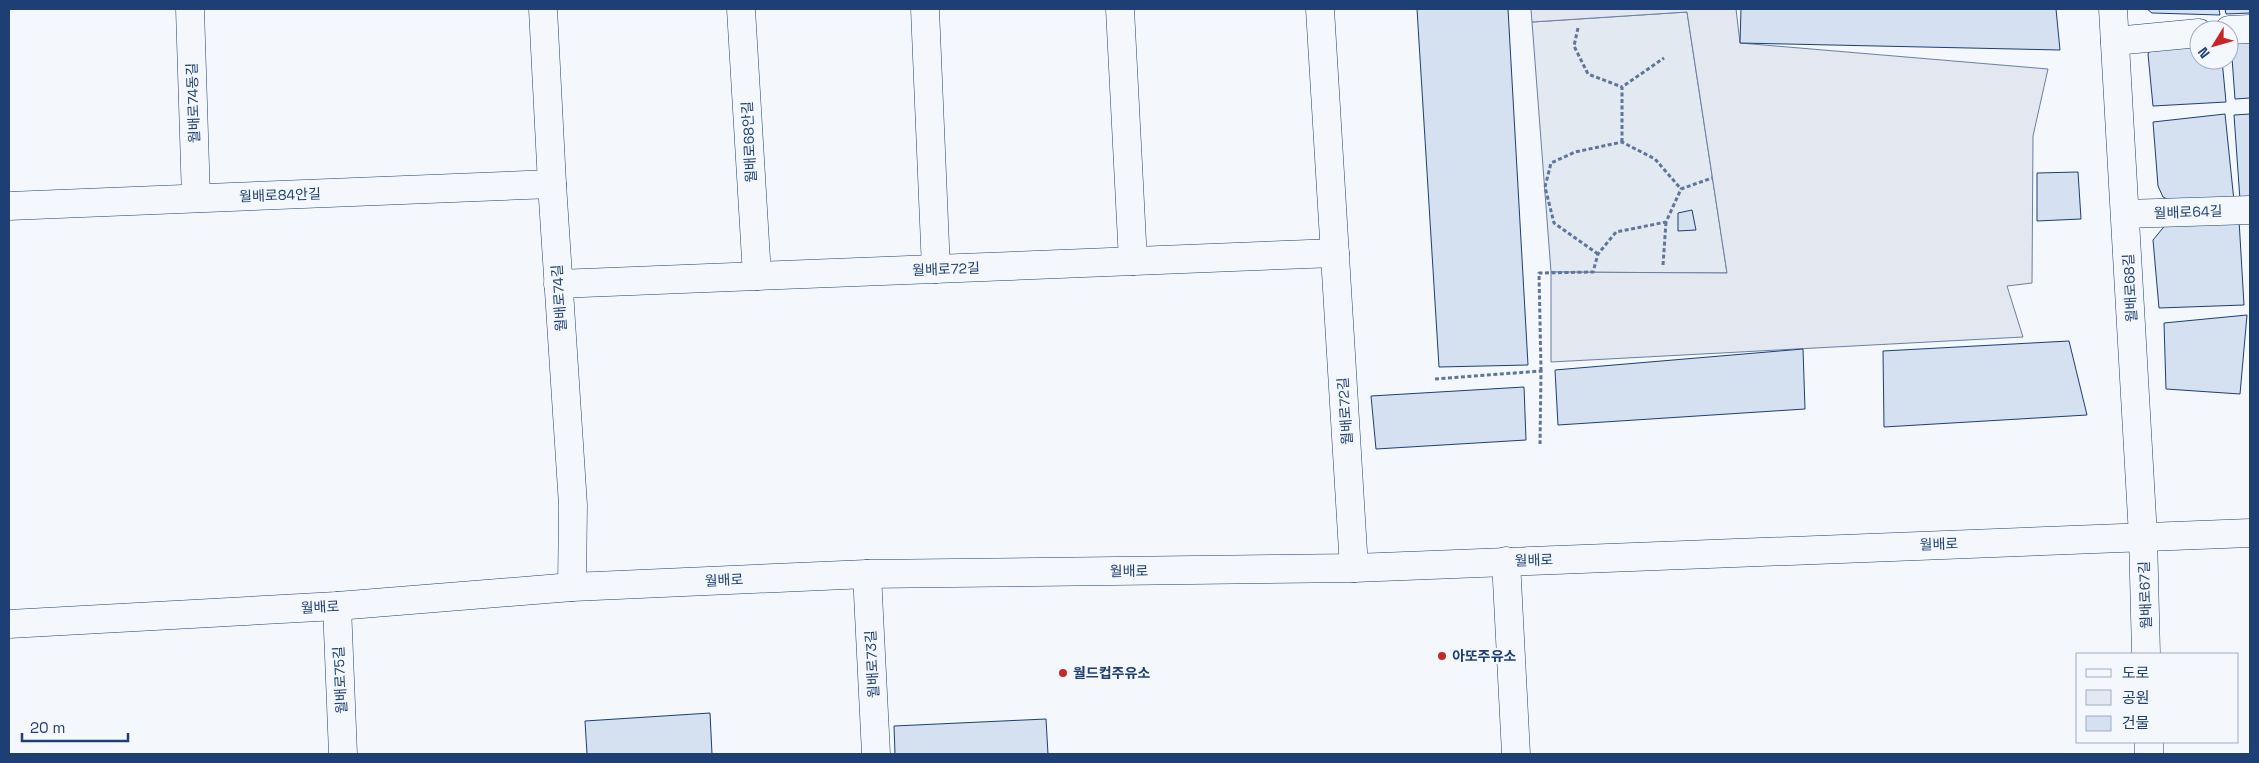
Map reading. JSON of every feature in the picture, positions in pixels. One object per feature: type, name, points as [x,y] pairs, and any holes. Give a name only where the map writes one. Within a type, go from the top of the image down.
[{"type":"street","name":"월배로74동길","points":[[190,9],[196,198]]},
{"type":"street","name":"월배로74길","points":[[543,9],[558,284],[573,505],[572,587]]},
{"type":"street","name":"월배로68안길","points":[[741,9],[757,276]]},
{"type":"street","points":[[925,9],[936,269]]},
{"type":"street","points":[[1120,9],[1133,261]]},
{"type":"street","name":"월배로72길","points":[[1320,9],[1354,568]]},
{"type":"street","name":"월배로68길","points":[[2113,9],[2143,536]]},
{"type":"street","points":[[2115,41],[2189,34]]},
{"type":"street","name":"월배로84안길","points":[[9,206],[552,184]]},
{"type":"street","name":"월배로64길","points":[[2126,214],[2250,210]]},
{"type":"street","name":"월배로72길","points":[[558,284],[1334,254]]},
{"type":"street","name":"월배로","points":[[9,624],[337,606],[572,587],[867,574],[1354,568],[2250,533]]},
{"type":"street","name":"월배로67길","points":[[2143,536],[2146,653]]},
{"type":"street","points":[[1506,562],[1516,754]]},
{"type":"street","name":"월배로73길","points":[[867,574],[876,754]]},
{"type":"street","name":"월배로75길","points":[[337,606],[343,754]]},
{"type":"path","points":[[1578,28],[1574,46],[1588,74],[1622,88]]},
{"type":"path","points":[[1622,88],[1664,58]]},
{"type":"path","points":[[1622,88],[1622,142]]},
{"type":"path","points":[[1598,254],[1554,223],[1544,186],[1551,163],[1575,152],[1622,142],[1655,159],[1681,189]]},
{"type":"path","points":[[1664,265],[1666,222],[1681,189],[1712,178]]},
{"type":"path","points":[[1540,444],[1539,274],[1593,272],[1598,254],[1616,232],[1666,222]]},
{"type":"path","points":[[1435,379],[1541,371]]},
{"type":"green space","points":[[1687,12],[1727,273],[1551,272],[1532,22]]},
{"type":"shaded area","points":[[1531,9],[1736,9],[1740,43],[2048,69],[2033,136],[2032,283],[2007,286],[2023,337],[1551,362],[1551,272],[1727,273],[1687,12],[1532,22]]},
{"type":"building","points":[[1417,9],[1508,9],[1528,365],[1439,367]]},
{"type":"building","points":[[1741,9],[2056,9],[2060,50],[1740,43]]},
{"type":"building","points":[[2147,9],[2219,9],[2220,15],[2152,13]]},
{"type":"building","points":[[2225,9],[2250,9],[2250,13],[2226,14]]},
{"type":"building","points":[[2250,29],[2250,98],[2235,99],[2233,70],[2239,70],[2239,30]]},
{"type":"building","points":[[2189,34],[2189,70],[2223,70],[2226,102],[2153,106],[2148,54],[2157,37]]},
{"type":"building","points":[[2225,114],[2234,201],[2173,202],[2163,197],[2158,186],[2153,122]]},
{"type":"building","points":[[2250,114],[2250,200],[2240,200],[2234,115]]},
{"type":"building","points":[[2078,172],[2081,219],[2037,221],[2037,173]]},
{"type":"building","points":[[1692,210],[1696,230],[1678,231],[1678,213]]},
{"type":"building","points":[[2239,220],[2244,305],[2159,308],[2153,240],[2167,223]]},
{"type":"building","points":[[2247,315],[2240,394],[2166,389],[2164,323]]},
{"type":"building","points":[[2069,341],[2087,415],[1884,427],[1883,351]]},
{"type":"building","points":[[1803,349],[1805,409],[1558,425],[1555,370]]},
{"type":"building","points":[[1524,387],[1526,440],[1376,449],[1371,396]]},
{"type":"building","points":[[710,713],[712,754],[587,754],[585,721]]},
{"type":"building","points":[[1046,719],[1048,754],[895,754],[894,726]]},
{"type":"place","name":"아또주유소","points":[[1442,656]]},
{"type":"place","name":"월드컵주유소","points":[[1063,673]]}]
